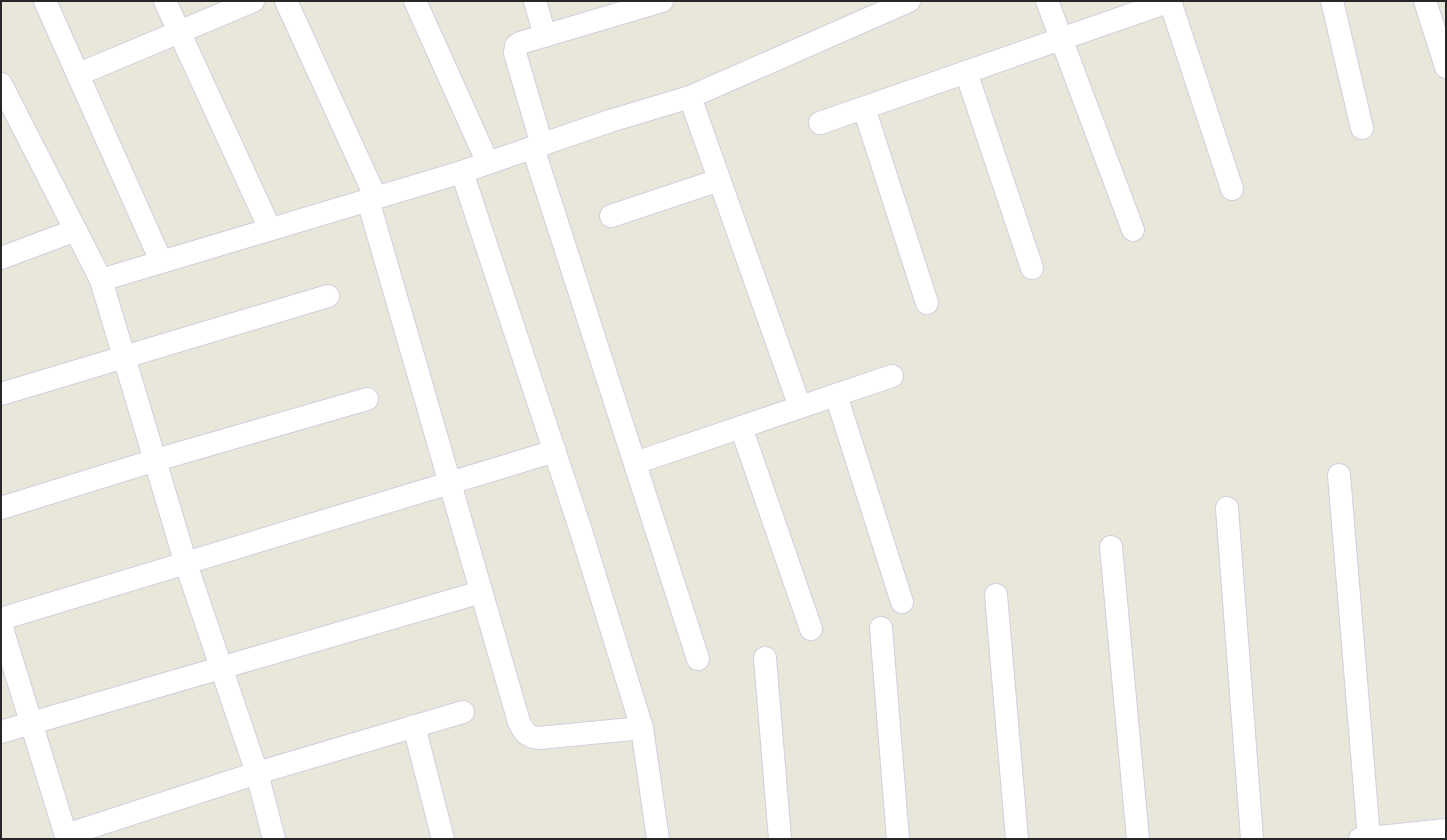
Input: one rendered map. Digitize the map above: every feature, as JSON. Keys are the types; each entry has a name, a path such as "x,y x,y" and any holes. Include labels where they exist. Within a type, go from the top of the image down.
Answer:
{"street":[{"path":"46,1 162,261"},
{"path":"165,1 270,229"},
{"path":"79,74 253,1"},
{"path":"286,1 372,199 450,482 519,722 524,732 531,737 539,738 642,728"},
{"path":"415,1 488,163"},
{"path":"535,1 546,36"},
{"path":"662,1 639,4 546,36 520,43 516,46 515,53 537,146 635,463 698,659"},
{"path":"101,280 462,172 537,146 690,97 909,1"},
{"path":"1047,1 1133,230"},
{"path":"1332,1 1362,128"},
{"path":"1425,1 1446,67"},
{"path":"820,123 1163,2 1232,189"},
{"path":"966,72 1032,268"},
{"path":"1,84 8,115 76,230 101,280 186,564 257,773 274,839"},
{"path":"690,97 800,407"},
{"path":"864,108 927,303"},
{"path":"462,172 554,451 642,728 658,839"},
{"path":"611,216 719,180"},
{"path":"1,258 76,230"},
{"path":"1,394 328,296"},
{"path":"635,463 892,376"},
{"path":"836,395 902,602"},
{"path":"1,508 156,460 367,399"},
{"path":"741,427 811,629"},
{"path":"1,619 554,451"},
{"path":"1339,475 1364,839 1446,830"},
{"path":"1228,508 1252,839"},
{"path":"1111,546 1138,839"},
{"path":"1,732 482,592"},
{"path":"996,595 1017,839"},
{"path":"1,625 67,837 257,773 463,712"},
{"path":"881,628 898,839"},
{"path":"765,658 780,839"},
{"path":"414,726 443,839"}]}
